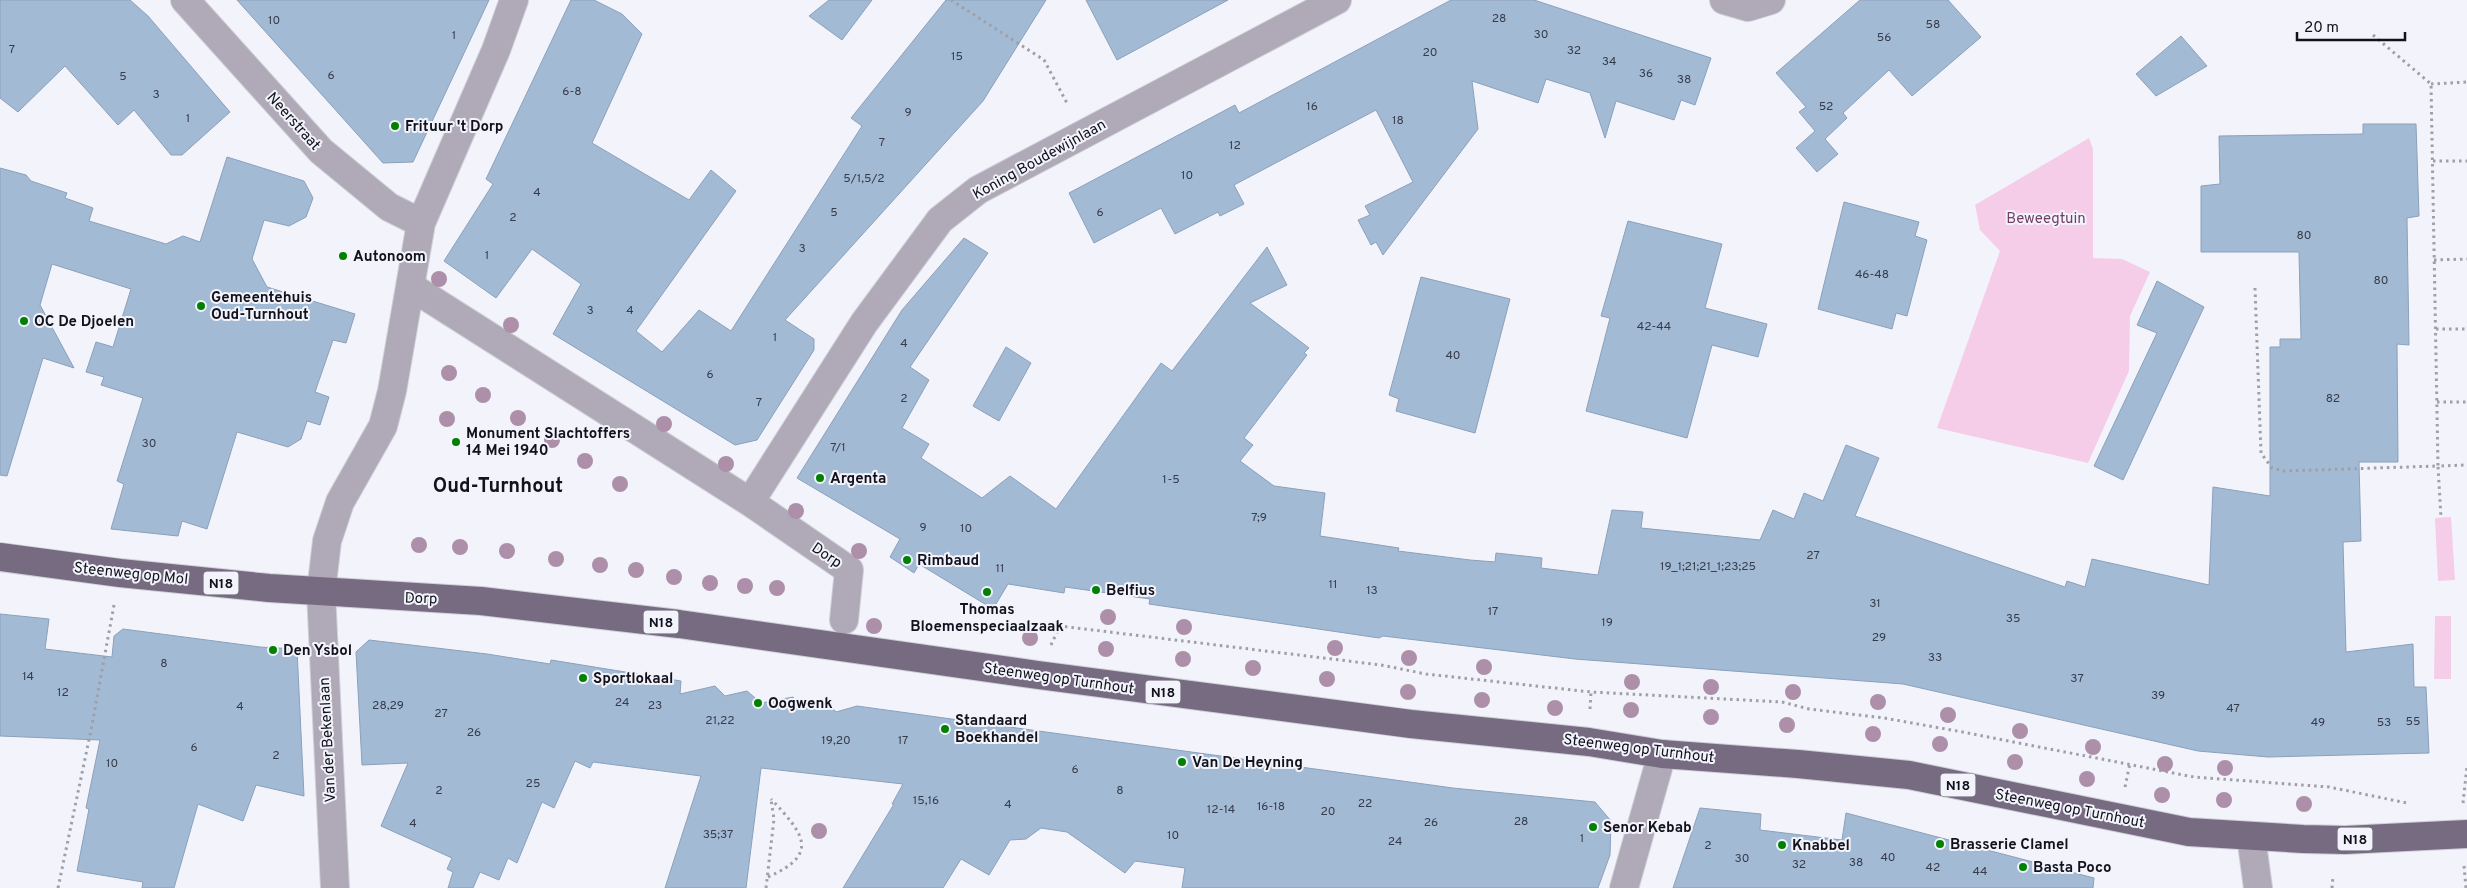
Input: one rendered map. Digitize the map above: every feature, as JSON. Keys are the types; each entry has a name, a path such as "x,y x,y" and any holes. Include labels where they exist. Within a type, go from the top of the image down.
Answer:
{"main road":[{"name":"Steenweg op Mol","path":"0,557 120,573 321,592"},
{"name":"Dorp","path":"321,592 481,601 842,633"},
{"name":"Steenweg op Turnhout","path":"842,633 1038,675 1401,723 1589,742 1662,754 1798,764 1909,775 2189,832 2345,840 2467,834"}],"street":[{"name":"Neerstraat","path":"184,0 321,151 390,207 421,223"},
{"path":"321,592 327,541 340,502 383,426 392,391 421,223 496,50 514,0"},
{"name":"Koning Boudewijnlaan","path":"750,502 864,323 940,220 978,190 1337,0"},
{"path":"1724,0 1748,7 1771,0"},
{"name":"Dorp","path":"410,286 750,502 849,570 842,633"},
{"name":"Van der Bekenlaan","path":"321,592 335,888"},
{"path":"1624,888 1662,754"},
{"path":"2251,836 2258,888"}],"path":[{"path":"951,0 1044,60 1084,134"},
{"path":"2373,35 2431,84 2467,82"},
{"path":"2431,84 2438,466 2441,518"},
{"path":"2433,160 2467,161"},
{"path":"2434,260 2467,260"},
{"path":"2255,288 2261,453 2272,468 2284,471 2467,465"},
{"path":"2436,329 2467,329"},
{"path":"2437,402 2467,402"},
{"path":"58,888 92,730 120,573"},
{"path":"1060,626 1381,666 1426,674 1591,692 1782,702 1809,709 1884,718 1947,729 2194,777 2329,787 2414,804"},
{"path":"766,888 774,819 771,799 786,815 802,841 802,852 793,864 768,877"},
{"path":"2332,888 2334,876"}],"green space":[{"name":"Beweegtuin","path":"2089,138 2093,149 2093,258 2122,259 2150,272 2130,316 2129,371 2088,463 1937,428 2000,251 1980,230 1975,205"},
{"path":"2451,517 2455,580 2438,581 2435,518"},
{"path":"2435,616 2451,616 2451,679 2434,679"}],"building":[{"path":"0,0 130,0 148,16 230,112 182,155 171,155 134,110 118,125 65,66 18,112 0,98"},
{"path":"237,0 489,0 413,162 383,163"},
{"path":"571,0 594,0 622,14 642,34 592,143 689,200 711,170 736,191 636,331 662,352 699,310 731,331 862,126 851,118 946,0 1046,0 983,101 785,320 814,339 814,350 757,440 735,445 553,334 581,284 532,249 496,298 444,261 493,184 486,179"},
{"path":"829,0 872,0 842,40 809,16"},
{"path":"1086,0 1228,0 1117,60"},
{"path":"1451,0 1534,0 1711,58 1695,105 1681,100 1674,120 1616,101 1605,138 1590,93 1546,79 1538,103 1472,81 1478,129 1383,255 1376,242 1371,245 1358,220 1370,215 1365,206 1413,182 1376,110 1234,185 1244,204 1220,216 1218,212 1175,234 1161,208 1094,243 1069,193 1235,105 1239,113"},
{"path":"1860,0 1948,0 1981,37 1912,96 1889,70 1843,113 1847,118 1825,139 1838,154 1817,172 1796,148 1815,131 1799,112 1806,107 1776,73"},
{"path":"2181,36 2207,66 2156,96 2136,74"},
{"path":"2363,124 2416,124 2419,216 2407,218 2409,345 2397,344 2398,462 2359,462 2361,541 2343,542 2346,652 2413,644 2414,687 2426,687 2429,753 2268,757 2198,751 1903,684 1575,659 1383,636 1379,638 1149,604 1150,599 1065,587 1064,593 1008,584 993,609 919,564 914,573 890,557 900,539 797,478 902,310 964,238 988,253 910,367 929,380 902,428 929,444 921,458 982,498 1010,476 1056,509 1161,363 1172,371 1267,247 1287,285 1250,303 1309,348 1304,353 1307,355 1244,438 1253,445 1240,461 1274,486 1325,493 1320,536 1399,548 1398,551 1470,560 1495,562 1496,553 1542,558 1541,568 1598,575 1612,510 1643,512 1641,528 1760,540 1773,510 1794,519 1804,493 1823,501 1846,445 1879,458 1855,516 2065,587 2067,581 2085,587 2092,559 2209,585 2213,487 2270,496 2270,347 2280,347 2280,339 2301,339 2299,252 2201,252 2201,186 2220,184 2219,136 2363,134"},
{"path":"227,157 304,181 313,198 306,217 289,226 264,220 252,259 267,287 355,314 346,343 333,340 315,392 329,397 320,425 307,421 301,439 288,447 237,432 207,529 182,521 178,536 111,529 124,484 117,481 143,398 101,385 104,377 86,372 96,342 113,347 131,289 52,264 40,305 74,368 43,358 7,476 0,475 0,168 26,175 31,181 67,193 65,198 93,208 89,221 166,244 183,236 200,242"},
{"path":"1844,202 1919,222 1915,236 1927,240 1907,316 1896,313 1892,329 1818,309"},
{"path":"1628,221 1722,244 1705,308 1767,324 1758,357 1712,345 1687,438 1586,411 1610,318 1601,316"},
{"path":"1421,277 1510,299 1475,433 1396,411 1399,399 1389,395"},
{"path":"2157,281 2204,307 2123,480 2094,466 2157,333 2137,325"},
{"path":"1006,347 1031,363 999,421 973,406"},
{"path":"0,614 49,619 45,649 112,657 114,636 123,629 260,647 297,649 304,796 256,785 243,821 198,804 174,888 142,888 143,882 77,871 89,809 86,808 100,740 0,736"},
{"path":"369,640 487,654 550,664 551,660 681,681 680,694 715,686 725,696 747,691 761,703 793,697 803,707 827,702 836,712 857,706 1453,788 1595,802 1611,821 1610,855 1598,888 1182,888 1185,868 1135,861 1125,873 1067,832 1041,828 1026,839 1010,840 989,875 961,859 943,888 843,888 894,804 892,804 903,784 761,768 746,888 665,888 701,776 593,762 590,768 575,761 554,808 542,802 517,863 508,858 499,880 480,872 473,888 448,888 453,872 447,869 452,858 381,826 408,763 362,765 356,652"},
{"path":"1700,808 1761,814 1760,830 1842,840 1846,813 2094,878 2093,888 1673,888"}],"place":[{"name":"Frituur 't Dorp","path":"395,126"},
{"name":"Autonoom","path":"343,256"},
{"name":"Gemeentehuis Oud-Turnhout","path":"201,306"},
{"name":"OC De Djoelen","path":"24,321"},
{"name":"Monument Slachtoffers 14 Mei 1940","path":"456,442"},
{"name":"Argenta","path":"820,478"},
{"name":"Rimbaud","path":"907,560"},
{"name":"Belfius","path":"1096,590"},
{"name":"Thomas Bloemenspeciaalzaak","path":"987,592"},
{"name":"Den Ysbol","path":"273,650"},
{"name":"Sportlokaal","path":"583,678"},
{"name":"Oogwenk","path":"758,703"},
{"name":"Standaard Boekhandel","path":"945,729"},
{"name":"Van De Heyning","path":"1182,762"},
{"name":"Senor Kebab","path":"1593,827"},
{"name":"Brasserie Clamel","path":"1940,844"},
{"name":"Knabbel","path":"1782,845"},
{"name":"Basta Poco","path":"2023,867"}],"district":[{"name":"Oud-Turnhout","path":"498,485"}]}
